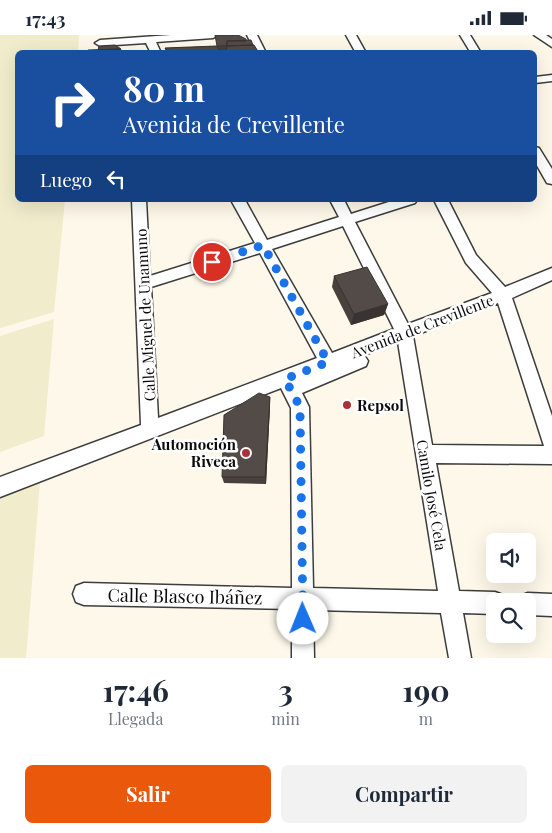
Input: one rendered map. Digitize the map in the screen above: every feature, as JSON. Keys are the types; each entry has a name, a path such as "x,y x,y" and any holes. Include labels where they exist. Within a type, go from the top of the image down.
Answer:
{"street":[{"path":"100,43 213,35"},
{"path":"252,35 260,50"},
{"path":"351,35 358,50"},
{"path":"466,35 474,50"},
{"path":"539,35 552,44"},
{"path":"149,39 154,50"},
{"path":"130,41 131,50"},
{"path":"537,80 552,78"},
{"path":"541,157 552,180"},
{"name":"Calle Miguel de Unamuno","path":"139,202 150,431"},
{"path":"239,202 328,362"},
{"name":"Camilo José Cela","path":"338,202 405,337 460,658"},
{"path":"143,283 403,202"},
{"path":"442,202 471,259 503,295 552,443"},
{"name":"Avenida de Crevillente","path":"0,487 150,431 288,384 328,362 405,337 552,274"},
{"path":"303,658 300,407 288,384 405,337"},
{"path":"425,454 552,455"},
{"name":"Calle Blasco Ibáñez","path":"84,594 486,603"},
{"path":"536,604 552,605"}],"shaded area":[{"path":"0,35 79,35 78,50 15,50 15,202 65,202 54,312 0,328"},
{"path":"54,319 44,436 0,452 0,336"},
{"path":"40,481 26,658 0,658 0,497"}],"building":[{"path":"215,35 238,35 246,39 246,41 227,41 227,46 217,46"},
{"path":"251,40 253,45 227,46 227,41"},
{"path":"115,45 121,49 98,50 99,46"},
{"path":"254,45 257,50 226,50 227,46"},
{"path":"217,46 219,50 166,50 165,48"},
{"path":"120,49 120,50 88,50"},
{"path":"367,267 388,304 354,314 334,276"},
{"name":"Automoción Riveca","path":"259,393 270,397 265,477 222,477 224,415"}],"place":[{"name":"Repsol","path":"347,405"},
{"name":"Automoción Riveca","path":"246,453"}],"route":[{"path":"212,262 263,245 328,362 285,379 300,407 303,619"}]}
